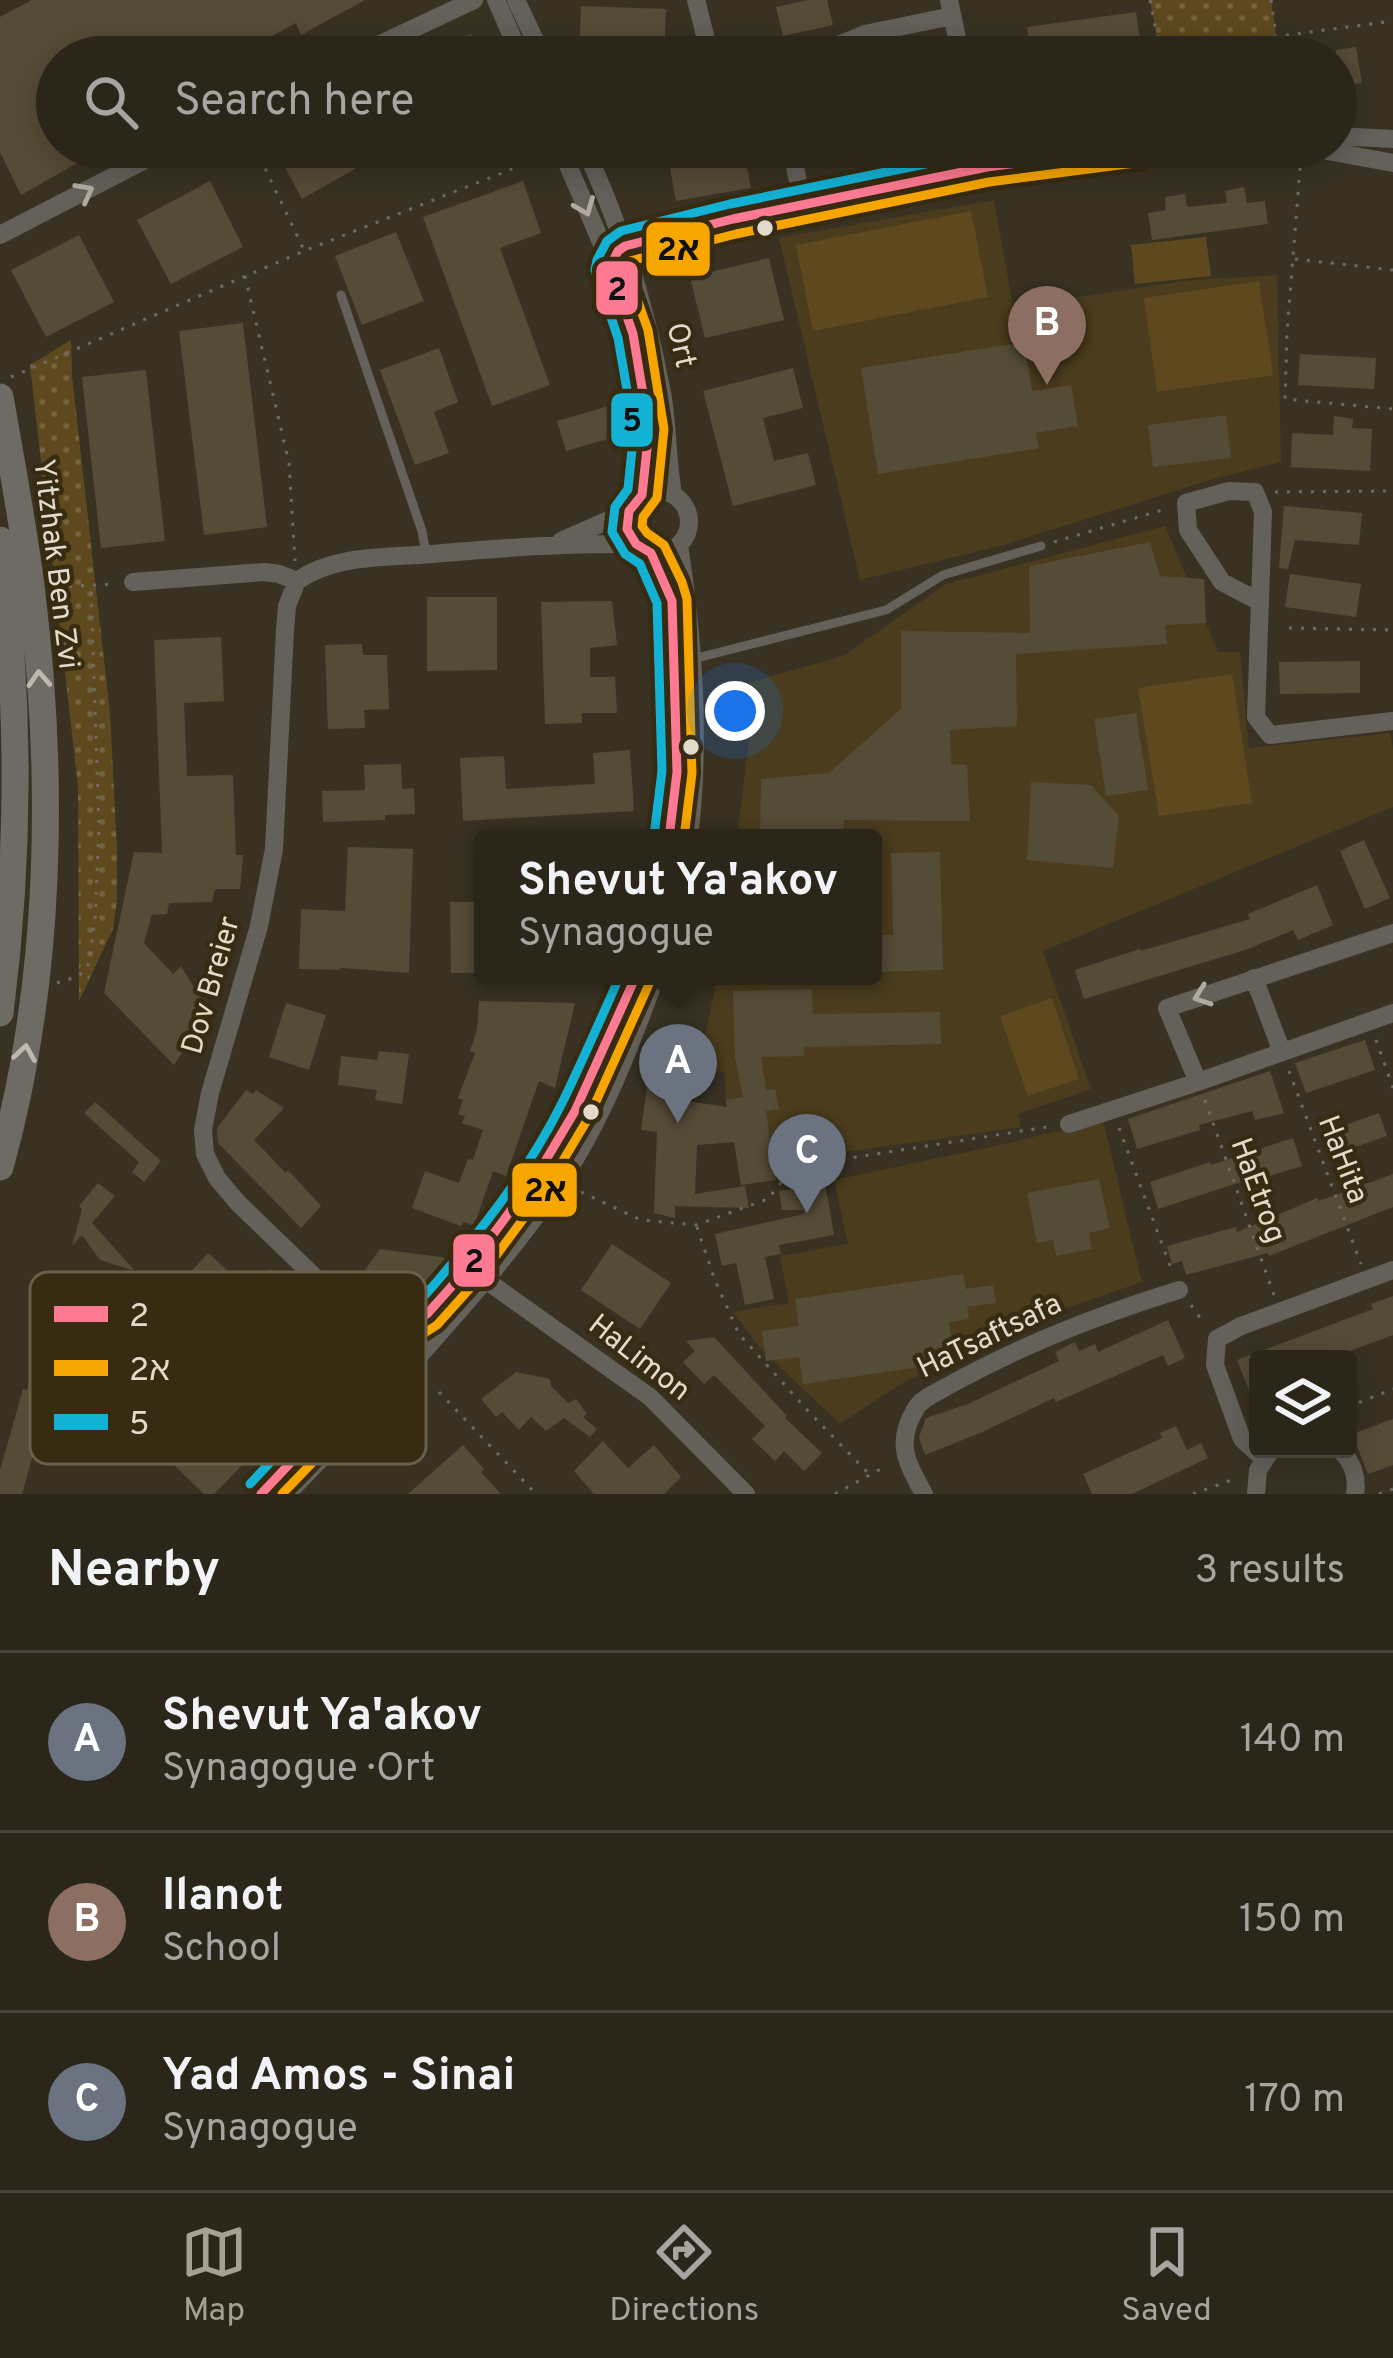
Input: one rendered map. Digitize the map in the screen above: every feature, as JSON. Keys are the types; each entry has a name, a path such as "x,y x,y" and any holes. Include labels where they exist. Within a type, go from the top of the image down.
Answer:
{"street":[{"path":"397,36 474,0"},
{"path":"496,0 511,36"},
{"path":"516,0 533,36"},
{"path":"696,0 705,36"},
{"path":"860,36 950,8"},
{"path":"1357,135 1392,133 1393,162 1357,158"},
{"path":"0,235 129,168"},
{"name":"Ort","path":"569,168 633,334 649,430 642,495"},
{"name":"Ort","path":"594,168 625,246 647,325 662,393 673,494"},
{"path":"794,168 802,206"},
{"path":"610,267 625,246 982,168"},
{"name":"Yitzhak Ben Zvi","path":"0,1168 22,1073 44,865 42,731 32,589 4,388"},
{"path":"1260,602 1222,582 1188,530 1186,503 1229,490 1255,492 1263,512 1260,602 1256,717 1270,735 1393,722"},
{"path":"133,582 264,572 297,581 332,564 556,543 667,552 686,537 687,508 673,494 652,491 628,511 556,543"},
{"path":"628,511 627,529 644,548 672,601 677,772 670,829"},
{"name":"Yitzhak Ben Zvi","path":"0,540 13,720 7,795 13,885 0,1013"},
{"path":"680,545 696,728 690,829"},
{"name":"Dov Breier","path":"297,581 287,606 274,849 260,926 203,1130 206,1154 217,1178 310,1272"},
{"path":"0,750 13,720"},
{"path":"7,795 44,796"},
{"path":"0,846 13,885"},
{"path":"1198,1082 1167,1007 1393,933"},
{"path":"1254,978 1282,1052"},
{"path":"426,1315 469,1267 537,1175 575,1111 632,985"},
{"path":"426,1348 487,1281 560,1183 594,1124 653,985"},
{"path":"1070,1124 1393,1013"},
{"path":"1256,1494 1264,1459 1242,1439 1215,1365 1217,1339 1240,1326 1393,1270"},
{"name":"HaLimon","path":"487,1281 650,1397 746,1494"},
{"name":"HaTsaftsafa","path":"904,1456 904,1437 918,1403 981,1367 1086,1321 1179,1290"},
{"path":"904,1456 923,1494"},
{"path":"1348,1458 1355,1494"},
{"path":"261,1494 289,1464"},
{"path":"287,1494 317,1464"}],"lane":[{"path":"340,295 426,554"},
{"path":"692,659 886,610 943,575 1041,546"}],"path":[{"path":"1150,0 1157,36"},
{"path":"1271,0 1276,35"},
{"path":"1269,36 1393,21"},
{"path":"265,168 304,251"},
{"path":"4,388 245,276 516,168"},
{"path":"1302,168 1285,399 1393,409"},
{"path":"1293,259 1393,270"},
{"path":"245,276 290,463 297,581"},
{"path":"1255,492 1393,491"},
{"path":"1041,546 1186,503"},
{"path":"43,588 133,582"},
{"path":"44,986 79,976 89,963 95,920 99,828 91,585"},
{"path":"1289,628 1393,630"},
{"path":"1369,1022 1393,1088"},
{"name":"HaHita","path":"1282,1052 1367,1280"},
{"name":"HaEtrog","path":"1198,1082 1280,1312"},
{"path":"1112,1110 1179,1290 1217,1339"},
{"path":"581,1192 641,1220 696,1225 768,1199 793,1167 1070,1124"},
{"path":"696,1225 739,1334 870,1474"},
{"path":"1357,1403 1393,1389"},
{"path":"439,1392 536,1494"},
{"path":"835,1494 904,1456"},
{"path":"1193,1494 1264,1459"},
{"path":"1378,1494 1393,1489"}],"shaded area":[{"path":"1150,0 1271,0 1276,35 1157,36"},
{"path":"994,200 1013,307 1191,280 1277,275 1281,462 1000,546 860,580 779,238"},
{"path":"971,211 988,297 813,331 796,245"},
{"path":"1206,237 1211,276 1135,284 1131,245"},
{"path":"1259,281 1273,375 1157,392 1144,298"},
{"path":"71,340 110,713 117,849 113,929 79,1001 78,786 30,365"},
{"path":"1165,526 1218,652 1240,652 1249,748 1390,733 1393,807 1043,951 1091,1089 1018,1114 1021,1127 775,1162 769,1128 727,1135 725,1072 699,1070 715,985 882,985 882,829 738,829 750,730 747,683 843,656 946,584"},
{"path":"1232,674 1252,803 1159,816 1138,688"},
{"path":"1052,998 1079,1079 1028,1096 1000,1016"},
{"path":"1102,1117 1142,1282 1011,1327 899,1385 840,1424 761,1349 733,1312 789,1303 780,1256 848,1244 834,1180 995,1146"}],"building":[{"path":"32,0 365,0 301,35 296,23 272,36 36,36 36,168 68,168 21,195 0,152 0,17"},
{"path":"827,0 833,25 783,36 776,7"},
{"path":"581,6 666,9 665,36 580,36"},
{"path":"1136,12 1140,36 1028,36 1027,27"},
{"path":"285,168 356,168 302,199"},
{"path":"670,168 747,168 751,188 676,201"},
{"path":"210,181 243,247 171,284 137,220"},
{"path":"523,181 541,233 500,248 550,385 492,406 423,217"},
{"path":"1244,187 1247,203 1265,201 1268,224 1152,240 1148,213 1166,210 1165,197 1185,194 1187,207 1227,203 1225,191"},
{"path":"396,232 424,301 362,325 335,256"},
{"path":"79,235 114,302 46,337 11,270"},
{"path":"769,258 784,320 705,338 690,277"},
{"path":"243,323 267,527 204,535 179,331"},
{"path":"1024,342 1032,391 1071,385 1078,426 1036,433 1039,448 878,474 861,368"},
{"path":"439,348 458,402 434,412 449,453 415,465 380,370"},
{"path":"1300,354 1376,358 1374,389 1298,385"},
{"path":"793,368 803,408 763,418 774,461 808,453 816,485 733,506 703,391"},
{"path":"146,370 165,541 101,548 82,377"},
{"path":"609,406 618,436 566,451 557,421"},
{"path":"1226,415 1231,458 1153,467 1148,425"},
{"path":"1334,416 1353,419 1352,428 1372,429 1370,471 1291,467 1292,433 1333,435"},
{"path":"1284,506 1362,513 1359,545 1295,540 1288,569 1279,568"},
{"path":"1150,542 1160,576 1204,579 1206,623 1165,625 1167,644 1016,654 1017,726 950,730 951,764 967,765 970,821 844,820 844,829 760,829 761,779 829,773 901,709 901,631 1030,633 1029,566"},
{"path":"1290,574 1361,584 1356,617 1285,607"},
{"path":"427,597 497,597 497,670 427,671"},
{"path":"612,601 617,645 590,648 590,677 615,677 617,713 582,713 582,723 545,724 541,602"},
{"path":"221,637 224,701 184,703 187,776 233,775 236,855 243,855 240,889 215,889 212,902 169,903 167,914 152,915 144,943 173,974 181,966 209,1013 174,1065 104,993 134,852 162,853 154,640"},
{"path":"362,644 363,655 387,655 389,709 364,710 365,728 328,729 325,645"},
{"path":"1360,661 1360,693 1280,694 1279,662"},
{"path":"1136,713 1148,790 1106,796 1094,719"},
{"path":"630,750 634,811 463,821 460,758 504,756 506,789 595,784 593,753"},
{"path":"401,764 402,789 414,788 415,814 323,822 322,791 365,790 364,765"},
{"path":"1031,782 1091,785 1119,816 1113,868 1027,860"},
{"path":"1364,840 1390,898 1365,909 1340,851"},
{"path":"348,847 413,849 409,973 299,969 301,909 345,911"},
{"path":"940,852 943,970 882,972 882,935 893,935 891,853"},
{"path":"1317,885 1333,925 1298,940 1293,930 1248,949 1084,999 1075,970 1250,919 1248,914"},
{"path":"450,902 474,902 474,973 451,973"},
{"path":"812,989 813,1014 940,1012 941,1044 804,1047 804,1056 761,1057 766,1090 775,1089 779,1109 766,1111 776,1180 741,1185 734,1142 697,1145 695,1194 745,1186 749,1208 675,1206 675,1218 654,1213 657,1132 641,1130 654,1036 669,1038 667,1053 686,1056 680,1100 727,1107 726,1100 743,1097 735,1057 733,991"},
{"path":"479,1001 575,1003 555,1088 539,1081 506,1176 493,1171 474,1226 463,1222 461,1226 412,1208 425,1171 459,1183 483,1130 462,1123 465,1116 458,1114 463,1100 458,1098 475,1053 470,1051"},
{"path":"286,1003 326,1015 309,1070 269,1057"},
{"path":"1365,1040 1375,1070 1306,1093 1295,1063"},
{"path":"379,1051 409,1054 402,1104 375,1100 377,1090 338,1085 341,1056 377,1060"},
{"path":"1270,1071 1284,1113 1255,1120 1252,1111 1137,1149 1128,1119"},
{"path":"246,1090 253,1094 256,1090 284,1108 254,1140 321,1206 301,1228 218,1143 217,1128"},
{"path":"95,1102 161,1161 144,1182 132,1172 139,1162 84,1113"},
{"path":"1379,1113 1387,1136 1329,1156 1321,1134"},
{"path":"1293,1138 1302,1166 1270,1176 1274,1187 1249,1196 1244,1181 1158,1209 1150,1182"},
{"path":"1393,1174 1393,1207 1269,1256 1186,1275 1182,1261 1172,1264 1167,1246 1236,1227 1237,1232 1317,1198"},
{"path":"1099,1179 1110,1228 1089,1233 1092,1249 1056,1256 1053,1240 1037,1243 1027,1193"},
{"path":"98,1183 115,1196 92,1223 135,1271 100,1260 82,1235 72,1246 79,1206"},
{"path":"825,1183 834,1235 779,1245 781,1254 765,1257 774,1299 745,1305 736,1263 722,1266 715,1234 804,1214 804,1210 782,1210 779,1191"},
{"path":"612,1244 671,1283 640,1329 581,1290"},
{"path":"380,1249 448,1258 426,1290 426,1272 363,1272"},
{"path":"208,1253 229,1272 191,1272"},
{"path":"963,1274 966,1289 993,1285 996,1303 967,1307 969,1319 949,1322 953,1346 924,1351 927,1366 803,1384 799,1357 766,1361 762,1331 799,1326 795,1299"},
{"path":"1393,1296 1393,1335 1352,1350 1264,1350 1373,1309 1371,1304"},
{"path":"1168,1320 1185,1358 1168,1366 1163,1355 925,1455 919,1437 926,1418 968,1404 1059,1361 1055,1352 1075,1342 1079,1351 1095,1344 1098,1352"},
{"path":"714,1337 822,1453 804,1471 784,1451 775,1461 752,1439 765,1426 714,1375 704,1384 683,1362 695,1351 686,1341"},
{"path":"1249,1356 1249,1391 1237,1360"},
{"path":"516,1372 550,1379 568,1403 576,1399 587,1414 583,1417 597,1429 590,1437 564,1418 546,1431 531,1417 519,1430 502,1412 496,1417 481,1399"},
{"path":"30,1379 30,1464 22,1494 0,1494 0,1470 23,1389 27,1390"},
{"path":"1393,1419 1393,1465 1368,1474 1357,1446 1357,1432"},
{"path":"1176,1426 1187,1450 1201,1443 1208,1458 1132,1494 1092,1494 1083,1474 1162,1438 1160,1433"},
{"path":"603,1441 628,1468 654,1445 681,1477 664,1494 594,1494 574,1471"},
{"path":"463,1445 501,1494 408,1494"},
{"path":"173,1464 243,1464 214,1494 204,1494"}],"transit line":[{"name":"5","path":"655,829 662,771 657,603 640,564 625,554 612,532 615,507 628,489 634,430 618,338 595,270 597,260 607,241 621,231 906,168"},
{"name":"2","path":"670,829 677,772 672,601 651,553 636,544 627,529 629,511 642,495 649,430 633,334 610,267 625,246 982,168"},
{"name":"2א","path":"685,829 692,773 687,599 664,545 642,526 657,498 664,429 648,330 626,268 630,261 989,182 1097,168"},
{"name":"5","path":"426,1293 527,1164 578,1070 616,985"},
{"name":"2","path":"426,1315 469,1267 537,1175 575,1111 632,985"},
{"name":"2א","path":"426,1332 481,1276 549,1184 589,1117 649,985"},
{"name":"5","path":"250,1484 269,1464"},
{"name":"2","path":"261,1494 289,1464"},
{"name":"2א","path":"282,1494 311,1464"}],"place":[{"name":"Ilanot","path":"1047,385"},
{"name":"Shevut Ya'akov","path":"678,1123"},
{"name":"Yad Amos - Sinai","path":"807,1213"}]}
